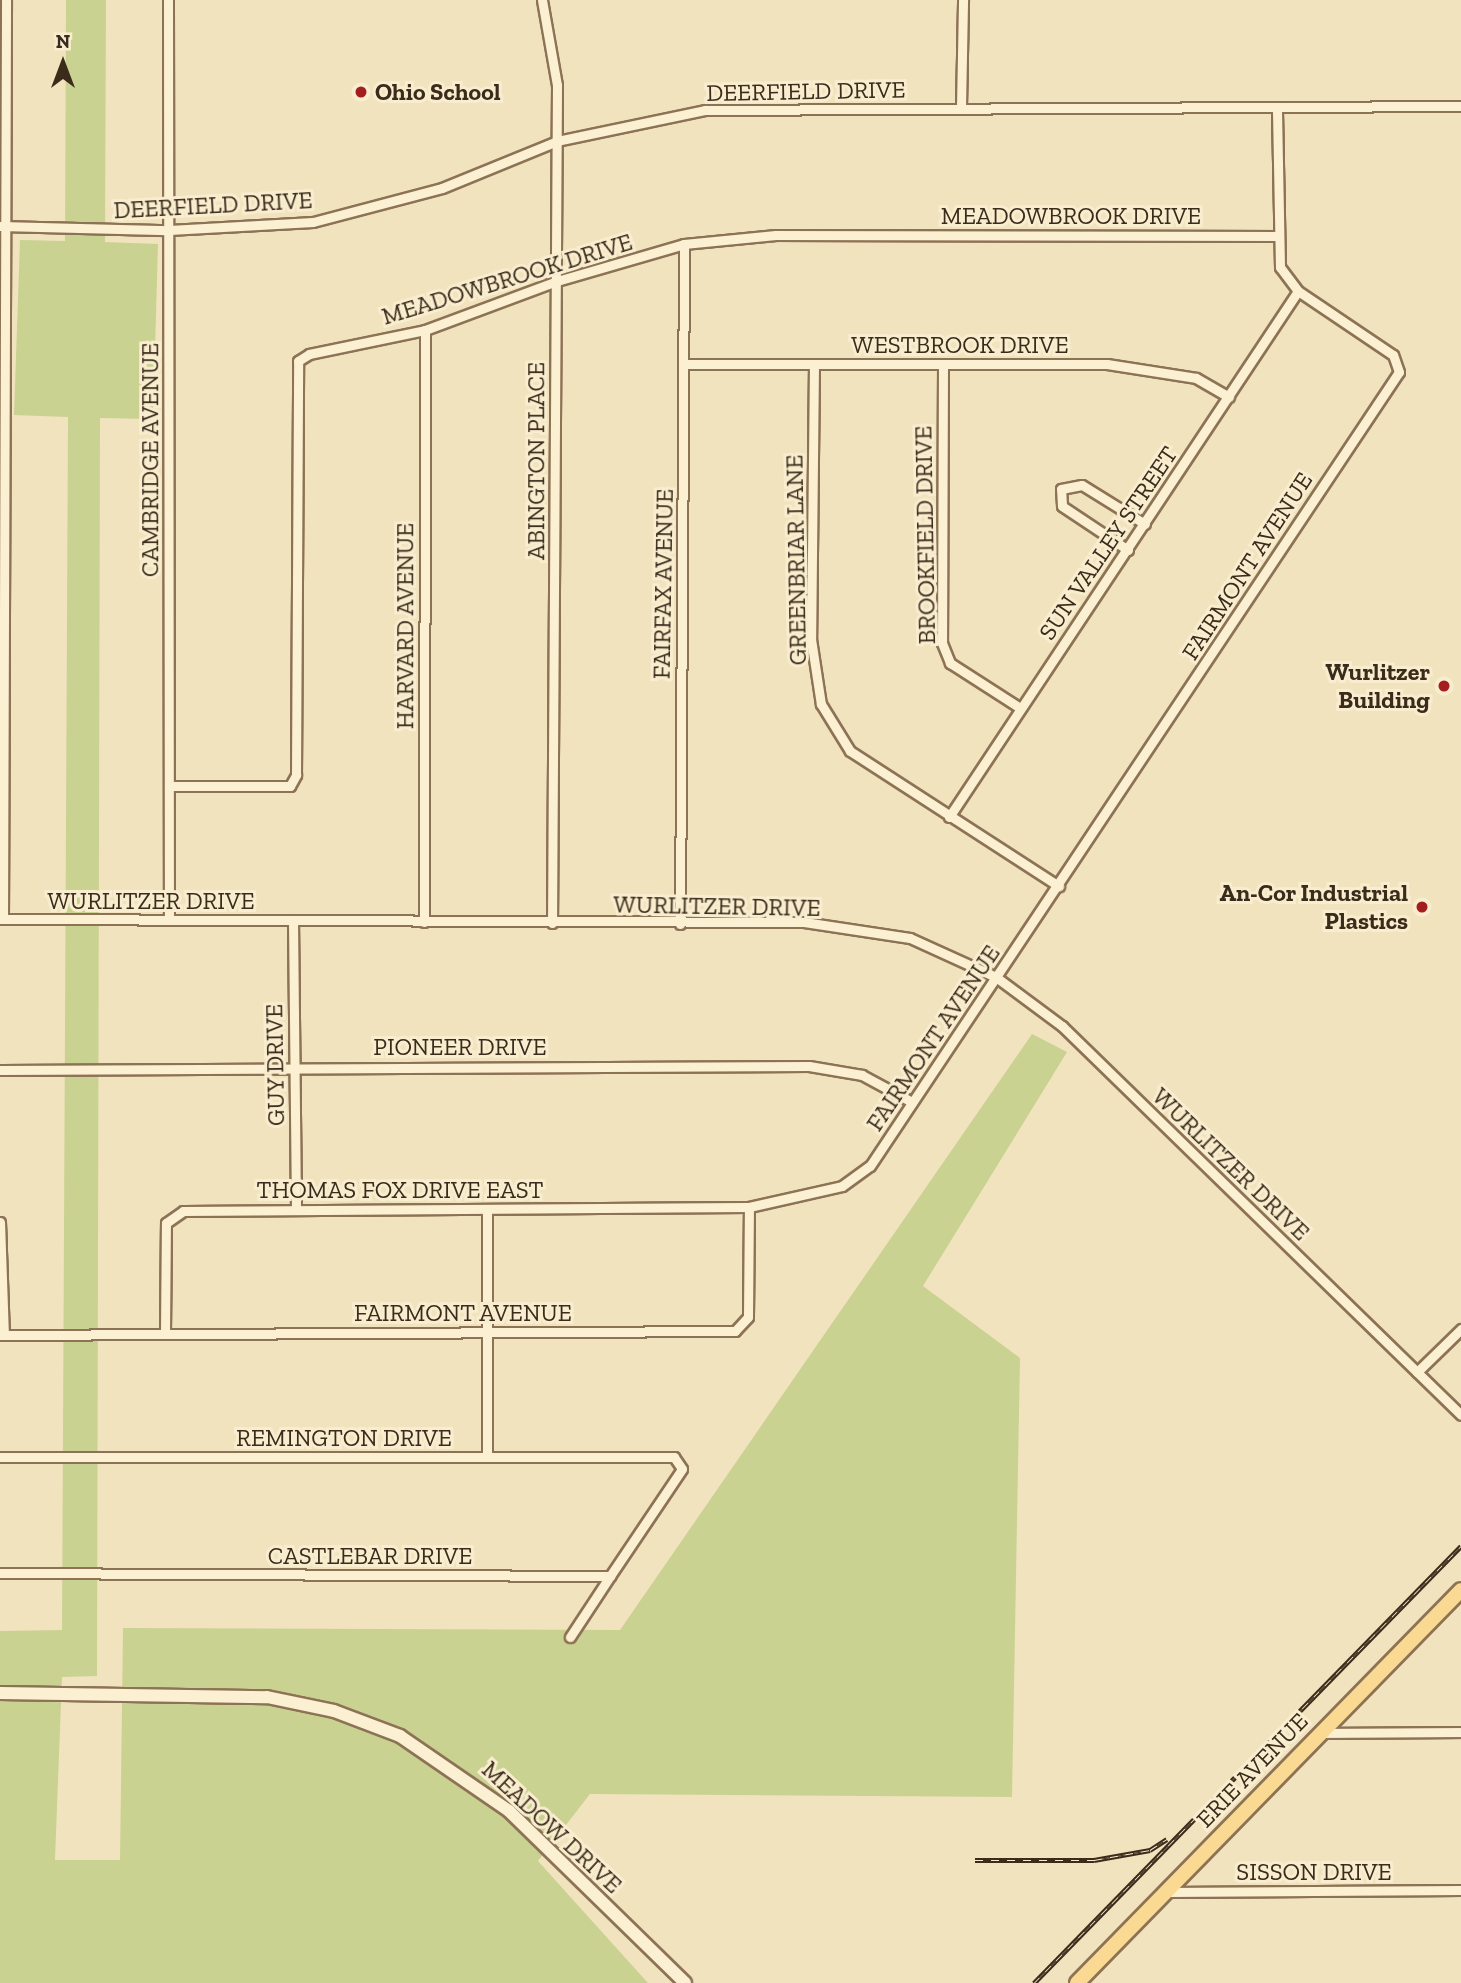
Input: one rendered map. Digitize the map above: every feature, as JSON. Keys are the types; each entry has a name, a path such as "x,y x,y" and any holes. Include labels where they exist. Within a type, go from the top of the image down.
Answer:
{"main road":[{"name":"ERIE AVENUE","path":"1077,1983 1461,1590"}],"street":[{"path":"2,919 6,0"},
{"name":"CAMBRIDGE AVENUE","path":"168,0 169,920"},
{"name":"ABINGTON PLACE","path":"542,0 557,85 552,923"},
{"path":"961,107 963,0"},
{"name":"DEERFIELD DRIVE","path":"3,227 169,230 313,222 442,188 557,141 705,110 1461,106"},
{"name":"FAIRMONT AVENUE","path":"2,1335 735,1331 748,1317 749,1207 842,1186 870,1166 1399,372 1393,355 1298,291 1280,267 1276,236 1277,107"},
{"name":"MEADOWBROOK DRIVE","path":"169,786 290,786 296,775 298,361 425,330 556,281 684,244 776,235 1276,236"},
{"name":"FAIRFAX AVENUE","path":"680,924 684,244"},
{"name":"SUN VALLEY STREET","path":"949,817 1298,291"},
{"name":"HARVARD AVENUE","path":"424,922 425,330"},
{"name":"WESTBROOK DRIVE","path":"685,364 1151,367 1196,378 1229,397"},
{"name":"GREENBRIAR LANE","path":"814,364 811,639 821,704 850,751 1059,886"},
{"name":"BROOKFIELD DRIVE","path":"943,365 942,643 950,663 1020,708"},
{"path":"1128,550 1062,506 1061,489 1082,485 1145,524"},
{"name":"WURLITZER DRIVE","path":"2,919 680,924 804,922 910,939 996,977 1062,1026 1461,1415"},
{"name":"GUY DRIVE","path":"293,921 296,1210"},
{"name":"PIONEER DRIVE","path":"0,1070 809,1066 862,1075 912,1102"},
{"name":"THOMAS FOX DRIVE EAST","path":"166,1334 166,1223 183,1211 749,1207"},
{"path":"486,1210 486,1457"},
{"path":"0,1222 2,1335"},
{"path":"1417,1372 1461,1329"},
{"name":"REMINGTON DRIVE","path":"0,1457 674,1457 682,1469 610,1576"},
{"name":"CASTLEBAR DRIVE","path":"0,1573 610,1576"},
{"path":"570,1637 610,1576"},
{"name":"MEADOW DRIVE","path":"0,1693 267,1697 334,1711 400,1736 509,1811 685,1983"},
{"path":"1319,1733 1461,1732"},
{"name":"SISSON DRIVE","path":"1167,1892 1461,1891"}],"green space":[{"path":"66,0 106,0 105,242 158,244 153,419 100,418 97,1676 62,1677 55,1860 120,1860 123,1628 620,1630 1032,1034 1067,1052 923,1286 1020,1358 1012,1797 590,1794 538,1861 648,1983 0,1983 0,1631 62,1630 68,417 14,415 20,240 65,241"}],"railway":[{"path":"1034,1983 1461,1546"},
{"path":"975,1860 1094,1860 1150,1850 1167,1839"}],"place":[{"name":"Ohio School","path":"361,92"},
{"name":"Wurlitzer Building","path":"1444,686"},
{"name":"An-Cor Industrial Plastics","path":"1422,907"}]}
